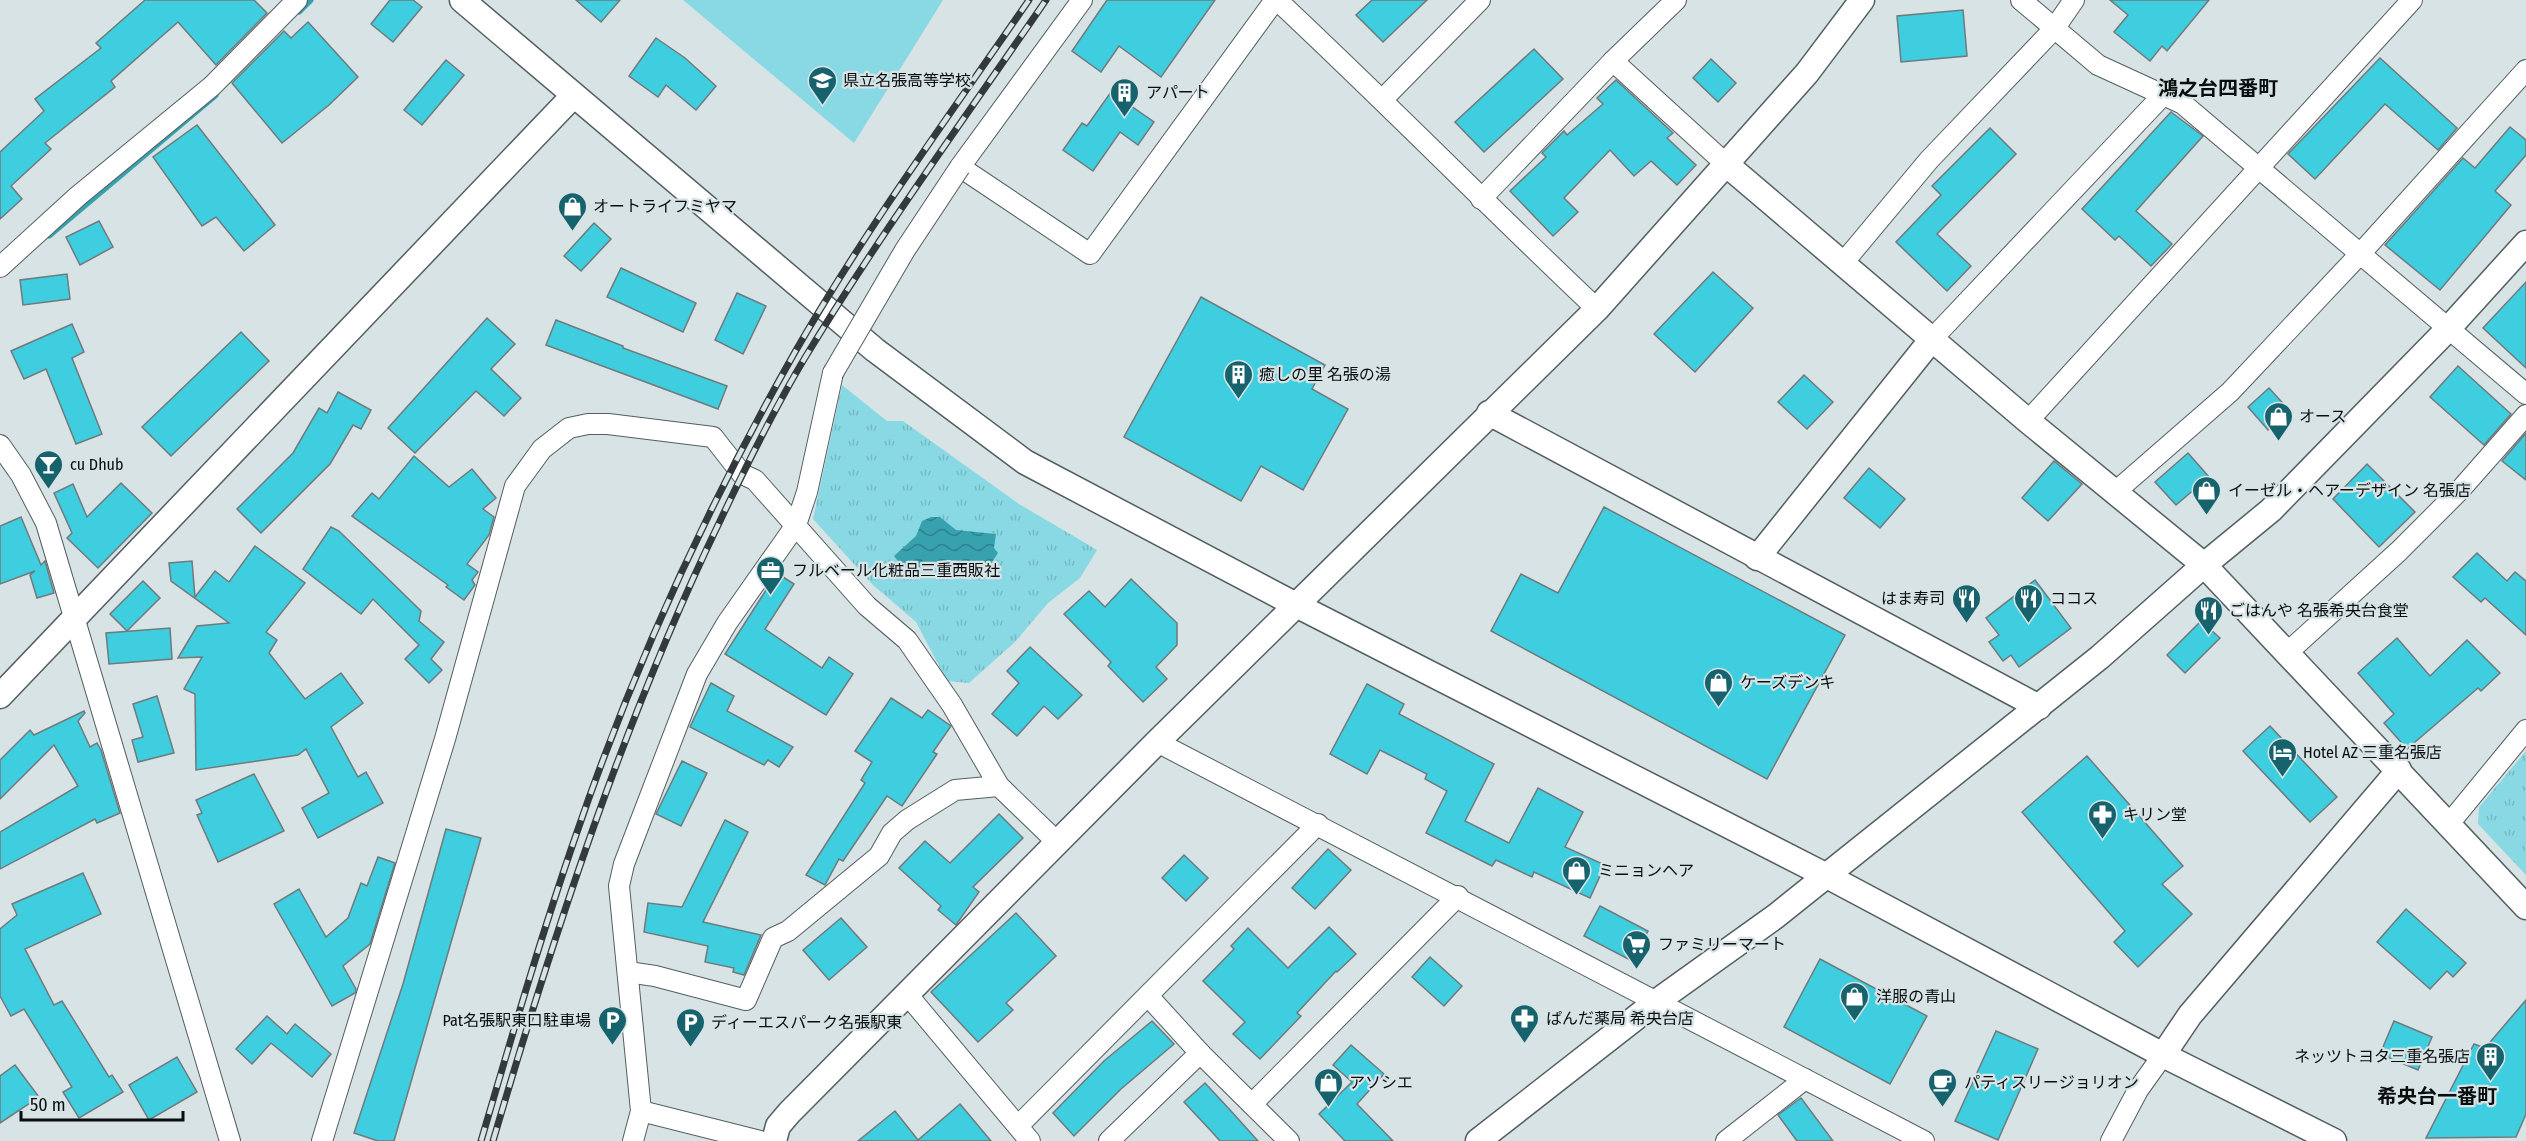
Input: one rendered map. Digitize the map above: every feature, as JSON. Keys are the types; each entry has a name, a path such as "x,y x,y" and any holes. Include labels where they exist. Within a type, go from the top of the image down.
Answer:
{"street":[{"path":"0,267 78,196 212,86 297,0"},
{"path":"462,0 874,350 1025,462 1298,606 1827,876 2163,1055 2334,1141"},
{"path":"633,1141 641,1111 619,886 624,864 697,674 727,623 796,525 807,492 833,373 905,250 960,167 1082,0"},
{"path":"960,167 1090,254 1276,0 1383,99 1481,199 1597,309"},
{"path":"1383,99 1480,0"},
{"path":"1481,199 1613,61 1676,0"},
{"path":"774,1141 778,1126 789,1113 906,993 1157,742 1298,606 1597,309 1808,73 1862,0"},
{"path":"2021,0 2098,65 2182,104 2526,394"},
{"path":"1843,263 1929,160 2054,28 2074,0"},
{"path":"2028,421 2412,0"},
{"path":"1613,61 1727,165 2028,421 2204,565 2526,907"},
{"path":"2114,493 2230,392 2360,254 2526,70"},
{"path":"1757,558 1932,339 2164,94"},
{"path":"0,696 573,96"},
{"path":"1478,1141 1656,1002 1776,916 2100,657 2204,565 2271,510 2448,329 2526,243"},
{"path":"1490,413 2039,707"},
{"path":"2288,652 2399,551 2460,489 2526,415"},
{"path":"322,1141 445,739 515,486 532,460 569,428 588,424 713,437 742,474 755,480 867,606 907,640 952,705 999,786 1058,843"},
{"path":"0,445 21,475 46,523 230,1141"},
{"path":"2448,825 2526,730"},
{"path":"1157,742 1458,896 1924,1141"},
{"path":"2111,1141 2138,1090 2190,1015 2399,770"},
{"path":"628,972 655,976 746,1000 773,938 788,931 879,856 892,833 906,820 955,790 999,786"},
{"path":"906,993 1024,1133 1149,997 1318,824"},
{"path":"1252,1104 1458,896"},
{"path":"1149,997 1200,1053 1289,1141"},
{"path":"1109,1141 1200,1053"},
{"path":"1726,1141 1805,1079"},
{"path":"641,1111 760,1141"}],"green space":[{"name":"県立名張高等学校","path":"683,0 943,0 854,143"},
{"path":"842,385 887,421 903,421 1019,504 1097,550 1080,578 1048,603 1015,642 969,683 947,681 916,622 873,585 813,519"},
{"path":"2526,751 2526,875 2478,824 2479,807"}],"water":[{"path":"931,517 940,517 956,530 996,534 994,548 998,553 988,568 947,560 907,572 894,556 916,536 922,521"}],"building":[{"path":"145,0 254,0 267,13 216,65 178,22 111,81 115,87 45,143 51,149 11,186 22,199 0,219 0,152 44,111 35,99 101,48 96,43"},
{"path":"390,0 413,0 422,7 393,42 371,24"},
{"path":"576,0 620,0 601,22"},
{"path":"1107,0 1215,0 1161,77 1119,46 1101,72 1072,51"},
{"path":"1372,0 1427,0 1383,42 1356,15"},
{"path":"2110,0 2209,0 2167,51 2162,46 2150,61 2114,32 2128,15"},
{"path":"1963,10 1967,56 1901,62 1897,16"},
{"path":"308,22 358,77 329,105 282,143 232,83 284,31 291,38"},
{"path":"656,38 685,58 716,86 696,110 666,85 658,97 629,76"},
{"path":"1534,49 1563,79 1484,152 1455,122"},
{"path":"2380,58 2457,128 2438,150 2385,104 2315,179 2288,154"},
{"path":"1711,59 1736,83 1718,102 1693,78"},
{"path":"446,60 464,75 422,125 404,110"},
{"path":"1616,80 1673,133 1667,138 1696,165 1677,185 1651,161 1634,176 1610,150 1564,198 1578,212 1553,236 1510,191 1546,157 1542,153 1564,131 1567,135 1603,104 1597,98"},
{"path":"1111,92 1154,122 1138,145 1120,132 1093,171 1063,150 1082,123 1087,126"},
{"path":"2171,112 2203,136 2136,211 2172,244 2151,266 2119,236 2115,240 2082,209"},
{"path":"197,125 275,225 244,251 216,217 202,226 153,157"},
{"path":"2510,127 2526,140 2526,155 2495,191 2511,205 2440,290 2385,245 2463,158 2475,168"},
{"path":"1990,128 2016,154 1937,234 1971,266 1947,291 1896,242 1941,195 1932,186"},
{"path":"99,221 113,247 80,265 66,237"},
{"path":"594,223 611,239 581,271 564,256"},
{"path":"621,268 696,303 683,332 607,297"},
{"path":"1713,272 1753,308 1695,372 1654,334"},
{"path":"67,274 70,299 23,305 20,280"},
{"path":"2526,282 2526,368 2483,328"},
{"path":"737,293 766,306 743,354 715,340"},
{"name":"癒しの里 名張の湯","path":"1201,297 1325,365 1312,389 1348,409 1303,490 1261,466 1241,501 1124,437"},
{"path":"487,318 515,344 491,369 521,398 504,416 476,391 415,453 388,428"},
{"path":"556,320 623,346 623,348 727,386 718,409 546,345"},
{"path":"72,324 84,352 72,358 102,434 76,444 46,369 24,379 11,351"},
{"path":"241,332 269,361 171,456 142,427"},
{"path":"2458,366 2511,414 2484,445 2430,397"},
{"path":"1804,375 1833,402 1807,429 1778,402"},
{"path":"2269,388 2290,411 2268,430 2248,407"},
{"path":"338,392 371,410 361,429 353,425 330,464 261,533 237,509 293,453 319,408 327,413"},
{"path":"2526,433 2526,480 2502,461"},
{"path":"2188,453 2209,477 2176,505 2155,482"},
{"path":"414,456 449,487 472,469 496,498 483,509 494,517 489,535 467,564 478,572 472,580 475,585 464,600 446,587 448,585 352,516 372,493 379,499"},
{"path":"2054,461 2082,484 2048,521 2022,498"},
{"path":"2367,464 2415,512 2379,547 2333,499"},
{"path":"1869,468 1905,499 1880,528 1844,498"},
{"path":"121,483 152,513 98,568 67,538 72,533 54,493 73,484 87,517"},
{"name":"ケーズデンキ","path":"1604,507 1845,635 1767,779 1491,631 1521,574 1558,593"},
{"path":"21,517 41,565 45,561 54,593 37,598 30,575 35,571 0,584 0,526"},
{"path":"331,527 339,531 421,611 419,621 444,642 431,659 442,670 429,683 405,659 419,645 373,599 361,614 303,569"},
{"path":"255,546 305,583 266,632 277,640 269,653 305,699 341,673 363,703 331,727 358,777 366,772 383,803 318,838 302,808 329,793 306,749 298,755 196,770 195,694 184,689 202,657 178,658 197,626 229,623 171,581 169,563 192,561 195,597 215,571 229,582"},
{"path":"2477,553 2507,581 2515,572 2526,581 2526,635 2485,598 2481,602 2453,577"},
{"path":"777,573 794,584 765,629 822,668 829,657 853,674 826,715 725,654"},
{"path":"1131,579 1177,623 1177,645 1156,667 1167,679 1143,702 1108,666 1111,662 1064,614 1089,591 1105,607"},
{"name":"ココス","path":"2035,580 2071,628 2019,667 2011,655 2003,661 1989,642 1999,635 1986,618"},
{"path":"143,581 160,598 127,631 110,614"},
{"path":"2201,621 2220,638 2185,673 2167,655"},
{"path":"170,628 172,659 109,664 106,633"},
{"path":"2397,638 2430,676 2467,640 2500,673 2481,691 2478,688 2407,749 2384,723 2394,714 2358,673"},
{"path":"1030,647 1082,695 1058,719 1044,706 1017,736 992,714 1019,683 1007,671"},
{"path":"711,683 734,696 727,711 793,747 779,767 768,760 764,765 690,727"},
{"path":"1367,684 1404,704 1399,714 1494,764 1465,821 1509,843 1538,788 1583,812 1565,847 1605,865 1590,898 1534,872 1532,877 1496,860 1492,866 1426,833 1447,791 1425,779 1427,774 1380,750 1367,774 1330,754"},
{"path":"157,696 174,753 138,762 132,740 143,737 133,704"},
{"path":"891,698 922,718 928,710 951,726 933,752 937,754 902,806 887,796 843,861 839,859 825,885 806,875 865,783 861,780 872,762 855,751"},
{"path":"84,711 85,713 78,721 90,747 97,743 101,750 120,813 97,823 95,819 0,869 0,832 78,786 54,745 0,799 0,760 30,730 34,735"},
{"path":"2270,726 2337,797 2310,822 2243,751"},
{"name":"キリン堂","path":"2087,756 2183,866 2162,884 2192,914 2138,967 2114,942 2125,931 2022,812"},
{"path":"682,761 707,773 681,826 656,814"},
{"path":"254,774 284,831 218,862 197,815 202,813 196,800"},
{"path":"999,814 1023,838 973,887 979,892 956,925 938,910 941,906 899,868 925,841 950,863"},
{"path":"725,820 748,832 703,922 761,935 744,975 733,972 734,968 705,962 708,946 644,932 648,903 682,907"},
{"path":"446,829 481,838 394,1141 378,1141 354,1133 403,984"},
{"path":"1328,849 1351,870 1315,909 1292,888"},
{"path":"1184,855 1208,878 1186,901 1162,878"},
{"path":"378,857 395,863 370,944 343,966 356,989 355,993 332,1006 274,904 299,889 326,937 348,918 361,883 367,886"},
{"path":"83,873 101,914 25,949 54,1005 62,1001 109,1077 112,1075 123,1092 79,1118 63,1092 72,1087 24,1009 11,1016 0,996 0,929 17,915 12,904"},
{"path":"1600,906 1648,931 1632,961 1584,936"},
{"path":"2406,909 2466,963 2453,977 2447,971 2430,989 2377,942"},
{"path":"1016,913 1056,956 1006,1003 1013,1010 978,1042 931,992"},
{"path":"841,918 867,947 829,980 803,950"},
{"path":"1329,927 1356,954 1336,971 1297,1013 1301,1016 1260,1059 1233,1034 1245,1022 1203,981 1234,949 1231,946 1248,928 1288,968"},
{"path":"1430,957 1462,986 1444,1006 1412,977"},
{"name":"洋服の青山","path":"1820,959 1927,1016 1890,1084 1784,1027"},
{"name":"ネッツトヨタ三重名張店","path":"2526,1000 2526,1114 2516,1137 2426,1138 2474,1044 2485,1048"},
{"path":"267,1016 287,1034 295,1024 331,1054 312,1077 271,1043 252,1064 236,1049"},
{"path":"1152,1021 1174,1044 1121,1089 1074,1136 1053,1113 1104,1061"},
{"path":"2394,1021 2432,1037 2418,1070 2380,1054"},
{"path":"1996,1031 2038,1049 1998,1140 1955,1121"},
{"path":"1351,1045 1384,1074 1357,1104 1393,1141 1345,1141 1319,1114 1352,1082 1333,1065"},
{"path":"177,1057 197,1092 149,1120 129,1085"},
{"path":"15,1065 39,1097 0,1123 0,1076"},
{"path":"1205,1083 1258,1141 1220,1141 1184,1102"},
{"path":"1801,1098 1833,1141 1797,1141 1778,1115"},
{"path":"960,1104 991,1141 858,1141 895,1111 918,1140"}],"waterway":[{"path":"299,11 310,0"},
{"path":"49,235 215,95"}],"railway":[{"path":"481,1141 576,835 622,711 674,588 763,410 822,307 908,174 1029,0"},
{"path":"493,1141 541,983 622,749 685,596 740,479 783,396 834,311 893,221 1046,0"}],"place":[{"name":"県立名張高等学校","path":"822,106"},
{"name":"アパート","path":"1125,118"},
{"name":"オートライフミヤマ","path":"572,232"},
{"name":"癒しの里 名張の湯","path":"1238,400"},
{"name":"オース","path":"2278,442"},
{"name":"cu Dhub","path":"49,490"},
{"name":"イーゼル・ヘアーデザイン 名張店","path":"2207,516"},
{"name":"フルベール化粧品三重西販社","path":"771,596"},
{"name":"はま寿司","path":"1966,624"},
{"name":"ココス","path":"2029,624"},
{"name":"ごはんや 名張希央台食堂","path":"2208,636"},
{"name":"ケーズデンキ","path":"1719,708"},
{"name":"Hotel AZ 三重名張店","path":"2282,778"},
{"name":"キリン堂","path":"2102,840"},
{"name":"ミニョンヘア","path":"1577,896"},
{"name":"ファミリーマート","path":"1637,970"},
{"name":"洋服の青山","path":"1855,1022"},
{"name":"ぱんだ薬局 希央台店","path":"1525,1044"},
{"name":"Pat名張駅東口駐車場","path":"612,1046"},
{"name":"ディーエスパーク名張駅東","path":"690,1048"},
{"name":"ネッツトヨタ三重名張店","path":"2491,1082"},
{"name":"アソシエ","path":"1328,1108"},
{"name":"パティスリージョリオン","path":"1943,1108"}],"district":[{"name":"鴻之台四番町","path":"2218,88"},
{"name":"希央台一番町","path":"2437,1096"}]}
